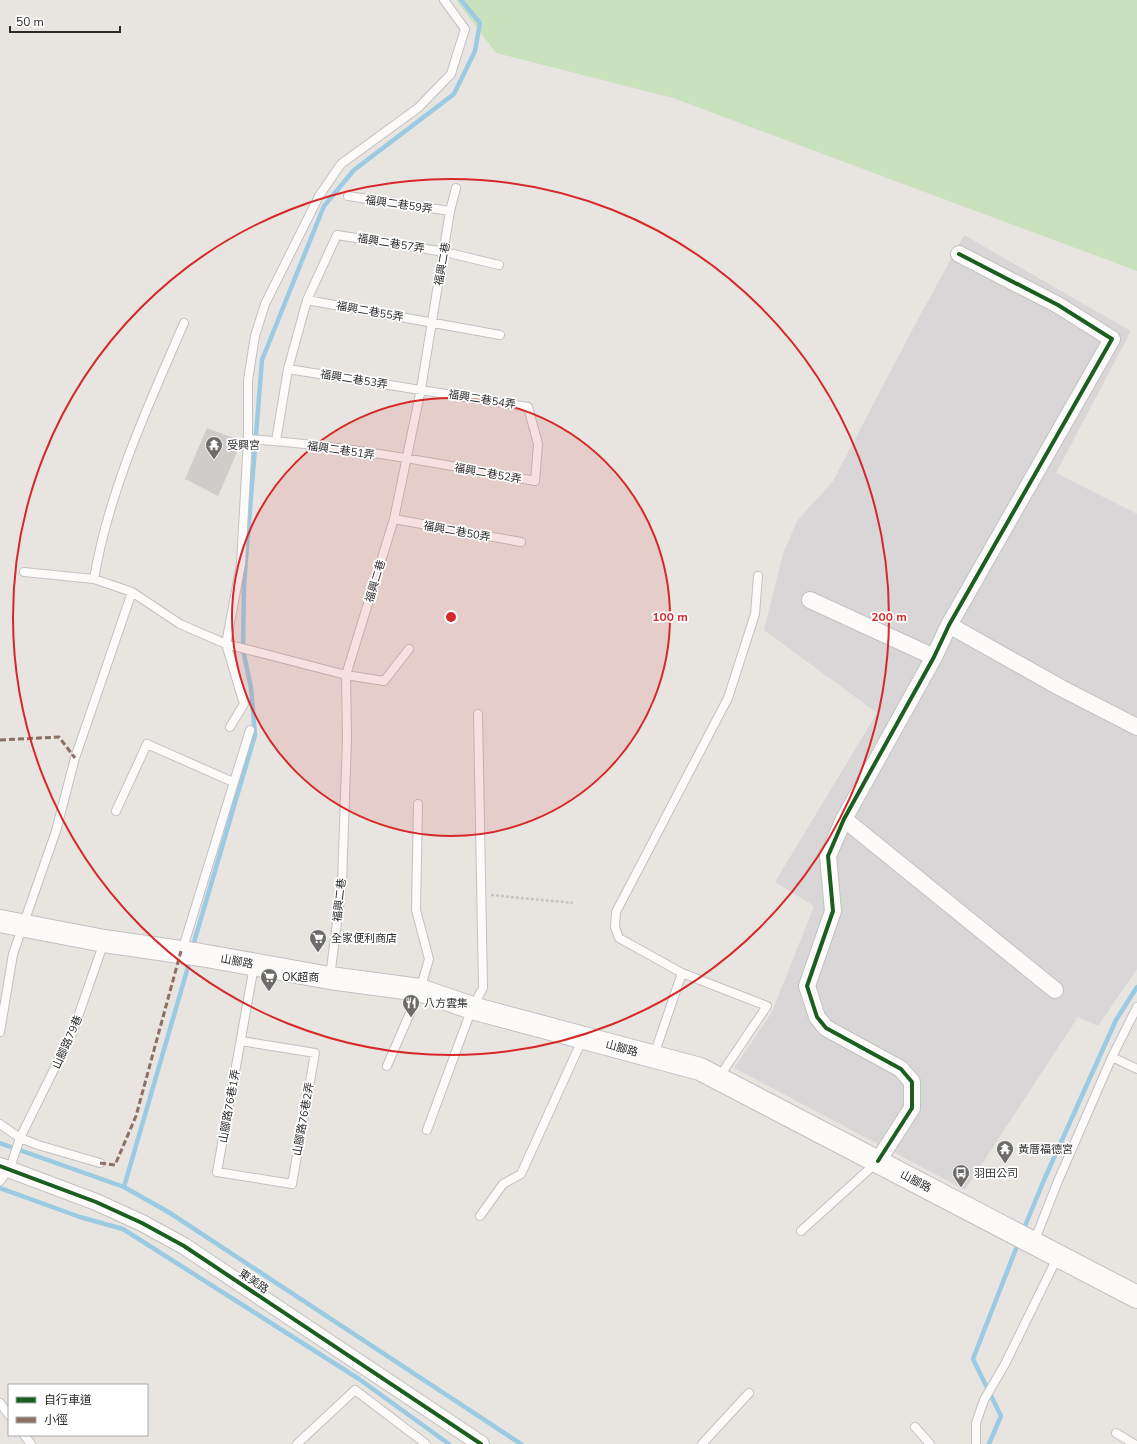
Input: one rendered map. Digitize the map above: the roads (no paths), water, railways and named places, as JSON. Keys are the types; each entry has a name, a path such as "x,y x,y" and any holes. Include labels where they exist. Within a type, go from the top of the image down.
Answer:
{"main road":[{"name":"山腳路","path":"0,921 104,941 191,953 330,978 420,990 472,1008 700,1069 1011,1232 1034,1242"},
{"path":"1034,1242 1137,1297"}],"street":[{"path":"878,1161 912,1108 912,1082 901,1069 826,1028 817,1017 808,986 833,911 828,856 844,819 934,657 949,625 1112,339 1058,305 959,254"},
{"path":"810,600 934,657"},
{"path":"949,625 1061,688 1137,727"},
{"path":"844,819 1055,990"},
{"name":"東美路","path":"5,1167 96,1202 142,1223 184,1246 481,1444"}],"lane":[{"path":"230,727 244,704 226,644 241,564 248,439 248,380 255,336 265,304 319,196 341,164 418,108 451,74 464,29 444,0"},
{"name":"福興二巷","path":"330,978 342,884 347,739 346,674 394,519 421,390 445,252 450,211 456,188"},
{"name":"福興二巷59弄","path":"348,196 450,211"},
{"name":"福興二巷57弄","path":"307,300 337,235 445,252 499,265"},
{"path":"276,441 288,369 307,300"},
{"name":"福興二巷55弄","path":"307,300 500,334"},
{"path":"94,579 99,550 112,504 137,431 184,323"},
{"name":"福興二巷53弄","path":"288,369 421,390"},
{"name":"福興二巷54弄","path":"421,390 528,407 538,444"},
{"name":"福興二巷51弄","path":"248,439 276,441 406,458"},
{"name":"福興二巷52弄","path":"406,458 535,481 538,444"},
{"name":"福興二巷50弄","path":"394,519 521,542"},
{"path":"24,572 94,579 132,592 180,624 226,644 346,674 384,680 409,649"},
{"path":"718,1078 767,1006 682,973 619,938 614,927 616,912 728,698 755,614 758,576"},
{"path":"0,1032 13,954 56,831 75,758 132,592"},
{"path":"427,1130 472,1008 483,988 478,714"},
{"path":"191,953 233,782 250,730"},
{"path":"116,811 147,744 233,782"},
{"path":"387,1066 420,990 429,959 416,910 418,804"},
{"name":"山腳路79巷","path":"5,1167 73,1031 104,941"},
{"name":"山腳路76巷1弄","path":"217,1172 254,964"},
{"path":"654,1056 682,973"},
{"path":"1034,1242 1058,1181 1112,1057 1137,1007"},
{"path":"480,1216 503,1184 521,1174 583,1037"},
{"name":"山腳路76巷2弄","path":"217,1172 292,1184 315,1054 241,1041"},
{"path":"1112,1057 1137,1069"},
{"path":"0,1124 20,1138 38,1145 100,1163"},
{"path":"801,1230 878,1161"},
{"path":"0,1181 5,1167"},
{"path":"976,1444 976,1423 984,1400 1005,1364 1058,1255"},
{"path":"297,1444 355,1390 426,1444"},
{"path":"702,1444 749,1393"},
{"path":"0,1403 8,1414"},
{"path":"915,1427 930,1444"},
{"path":"1116,1433 1134,1444"},
{"path":"25,1436 31,1444"}],"waterway":[{"path":"192,949 255,735 251,688 243,650 244,584 262,360 324,206 354,170 454,94 475,51 480,23 461,0"},
{"path":"124,1187 190,960"},
{"path":"1023,1231 1044,1180 1116,1020 1137,987"},
{"path":"0,1143 124,1187 170,1213 521,1444"},
{"path":"0,1188 80,1217 123,1229 359,1379 449,1444"},
{"path":"989,1444 1001,1416 973,1359 1019,1241"}],"place":[{"name":"受興宮","path":"214,460"},
{"name":"全家便利商店","path":"318,953"},
{"name":"OK超商","path":"269,992"},
{"name":"八方雲集","path":"411,1018"},
{"name":"黃厝福德宮","path":"1005,1164"},
{"name":"羽田公司","path":"961,1188"}]}
